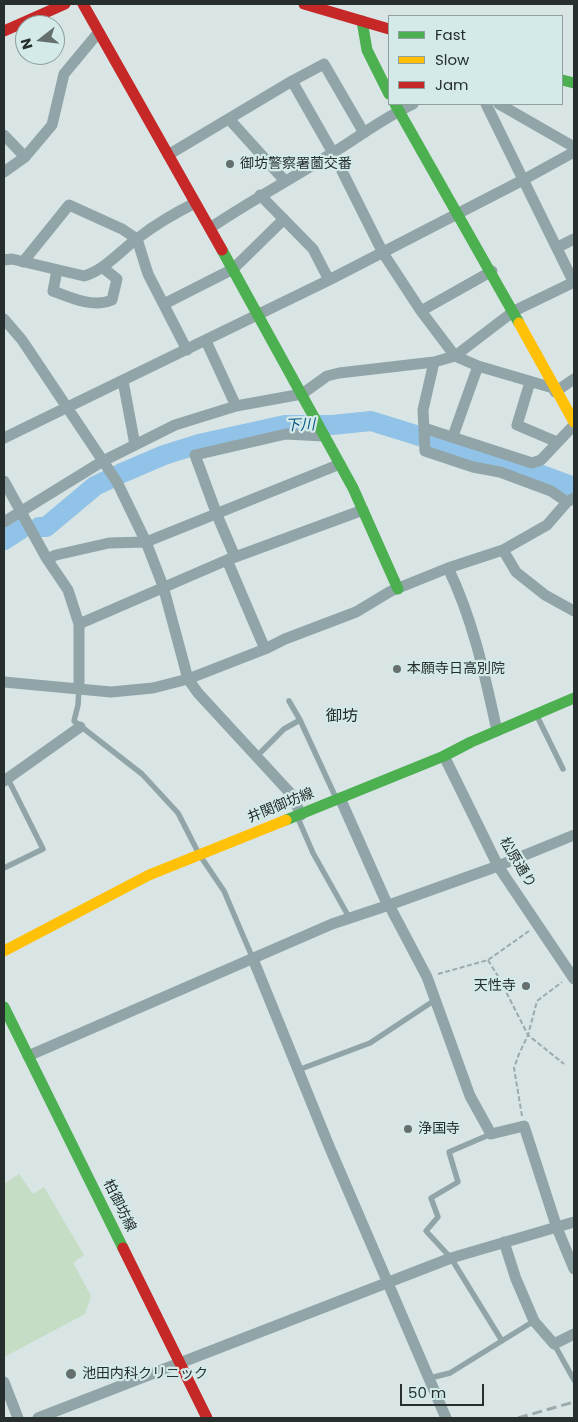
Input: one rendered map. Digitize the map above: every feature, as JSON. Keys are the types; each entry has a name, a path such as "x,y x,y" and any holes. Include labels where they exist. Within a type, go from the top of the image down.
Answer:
{"main road":[{"path":"4,30 66,4"},
{"path":"83,4 233,269 353,488 398,589"},
{"path":"304,4 388,30"},
{"path":"362,21 362,36 368,54 388,92"},
{"path":"396,107 514,310 554,390 574,423"},
{"name":"井関御坊線","path":"4,951 149,875 444,756 574,698"},
{"name":"柏御坊線","path":"4,1007 207,1418"}],"street":[{"path":"4,172 25,157 52,125 64,74 98,33"},
{"path":"168,155 324,64 364,133"},
{"path":"292,81 333,153 383,253 421,311 455,356 478,366 554,390 574,380"},
{"path":"4,522 105,465 134,445 175,425 236,406 302,394 328,376 338,373 434,362 455,356 514,310 574,283 558,247 486,105"},
{"path":"501,105 574,147"},
{"path":"210,228 260,195 364,133 396,107"},
{"path":"229,119 285,181"},
{"path":"4,134 25,157"},
{"path":"4,438 259,316 574,152"},
{"path":"260,195 313,249 329,280"},
{"path":"4,260 12,259 84,276 94,273 137,238 166,218 195,202"},
{"path":"23,262 68,205 122,229 137,238 148,274 187,350"},
{"path":"164,304 233,269 284,219"},
{"path":"558,247 574,239"},
{"path":"58,270 53,291 76,300 104,303 112,300 117,279 102,266"},
{"path":"421,311 492,271"},
{"path":"4,319 22,340 117,482 146,542 163,586 188,679 292,795 299,816"},
{"path":"206,341 236,406"},
{"path":"4,682 111,692 153,688 188,679 356,612 391,591 448,568 504,550 547,525 571,500 500,472 473,467 425,451 423,410 434,362"},
{"path":"453,436 478,366"},
{"path":"123,381 134,445"},
{"path":"530,382 517,425 557,442"},
{"path":"424,429 453,436 532,463 541,460 574,423"},
{"path":"265,649 195,455 286,434 322,434"},
{"path":"47,559 56,555 109,543 146,542 340,464"},
{"path":"4,481 47,559 68,590 79,624 79,688"},
{"path":"79,624 231,558 363,510"},
{"path":"504,550 516,572 545,595 574,611"},
{"path":"448,568 471,626 485,676 497,731"},
{"path":"6,780 80,727"},
{"name":"松原通り","path":"444,756 498,866 572,973"},
{"path":"339,799 389,906 427,978 470,1096 490,1134 524,1126 557,1228 574,1269"},
{"path":"28,1056 332,924 389,906 498,866 574,835"},
{"path":"253,959 386,1282 430,1378 446,1418"},
{"path":"38,1418 327,1307 386,1282 452,1258 574,1222"},
{"path":"504,1242 516,1279 534,1321 554,1344 574,1334"},
{"path":"4,1382 18,1418"}],"lane":[{"path":"79,688 74,721 142,774 178,813 199,854 224,891 253,959"},
{"path":"289,701 339,799"},
{"path":"536,714 562,769"},
{"path":"256,756 284,729 300,720"},
{"path":"4,868 43,849 6,780"},
{"path":"299,816 313,853 350,919"},
{"path":"298,1070 370,1043 435,1000"},
{"path":"490,1134 449,1152 458,1182 431,1198 438,1217 426,1231 452,1258 502,1341"},
{"path":"430,1378 450,1373 534,1321"},
{"path":"554,1344 574,1380"}],"path":[{"path":"427,978 488,960 537,925"},
{"path":"488,960 528,1035 564,1064"},
{"path":"524,1126 514,1068 528,1035 537,1001 572,973"}],"green space":[{"path":"19,1174 33,1194 44,1187 84,1255 73,1263 91,1296 85,1314 4,1357 4,1184"}],"waterway":[{"name":"下川","path":"39,527 46,527 95,486 164,455 199,444 285,425 332,425 371,421 525,469 574,487"},
{"name":"下川","path":"4,540 21,529"}],"railway":[{"path":"518,1418 574,1402"}],"traffic: fast":[{"path":"362,21 367,50 388,92"},
{"path":"563,80 574,83"},
{"path":"396,105 519,323"},
{"path":"222,250 353,488 398,589"},
{"path":"286,820 444,756 471,742 574,698"},
{"path":"4,1007 123,1248"}],"traffic: slow":[{"path":"519,323 574,422"},
{"path":"4,951 149,875 286,820"}],"traffic: jam":[{"path":"4,31 65,4"},
{"path":"83,4 222,250"},
{"path":"304,4 388,29"},
{"path":"123,1248 207,1418"}],"place":[{"name":"御坊警察署薗交番","path":"230,164"},
{"name":"本願寺日高別院","path":"397,669"},
{"name":"天性寺","path":"526,986"},
{"name":"浄国寺","path":"408,1129"},
{"name":"池田内科クリニック","path":"71,1374"}],"district":[{"name":"御坊","path":"342,717"}]}
